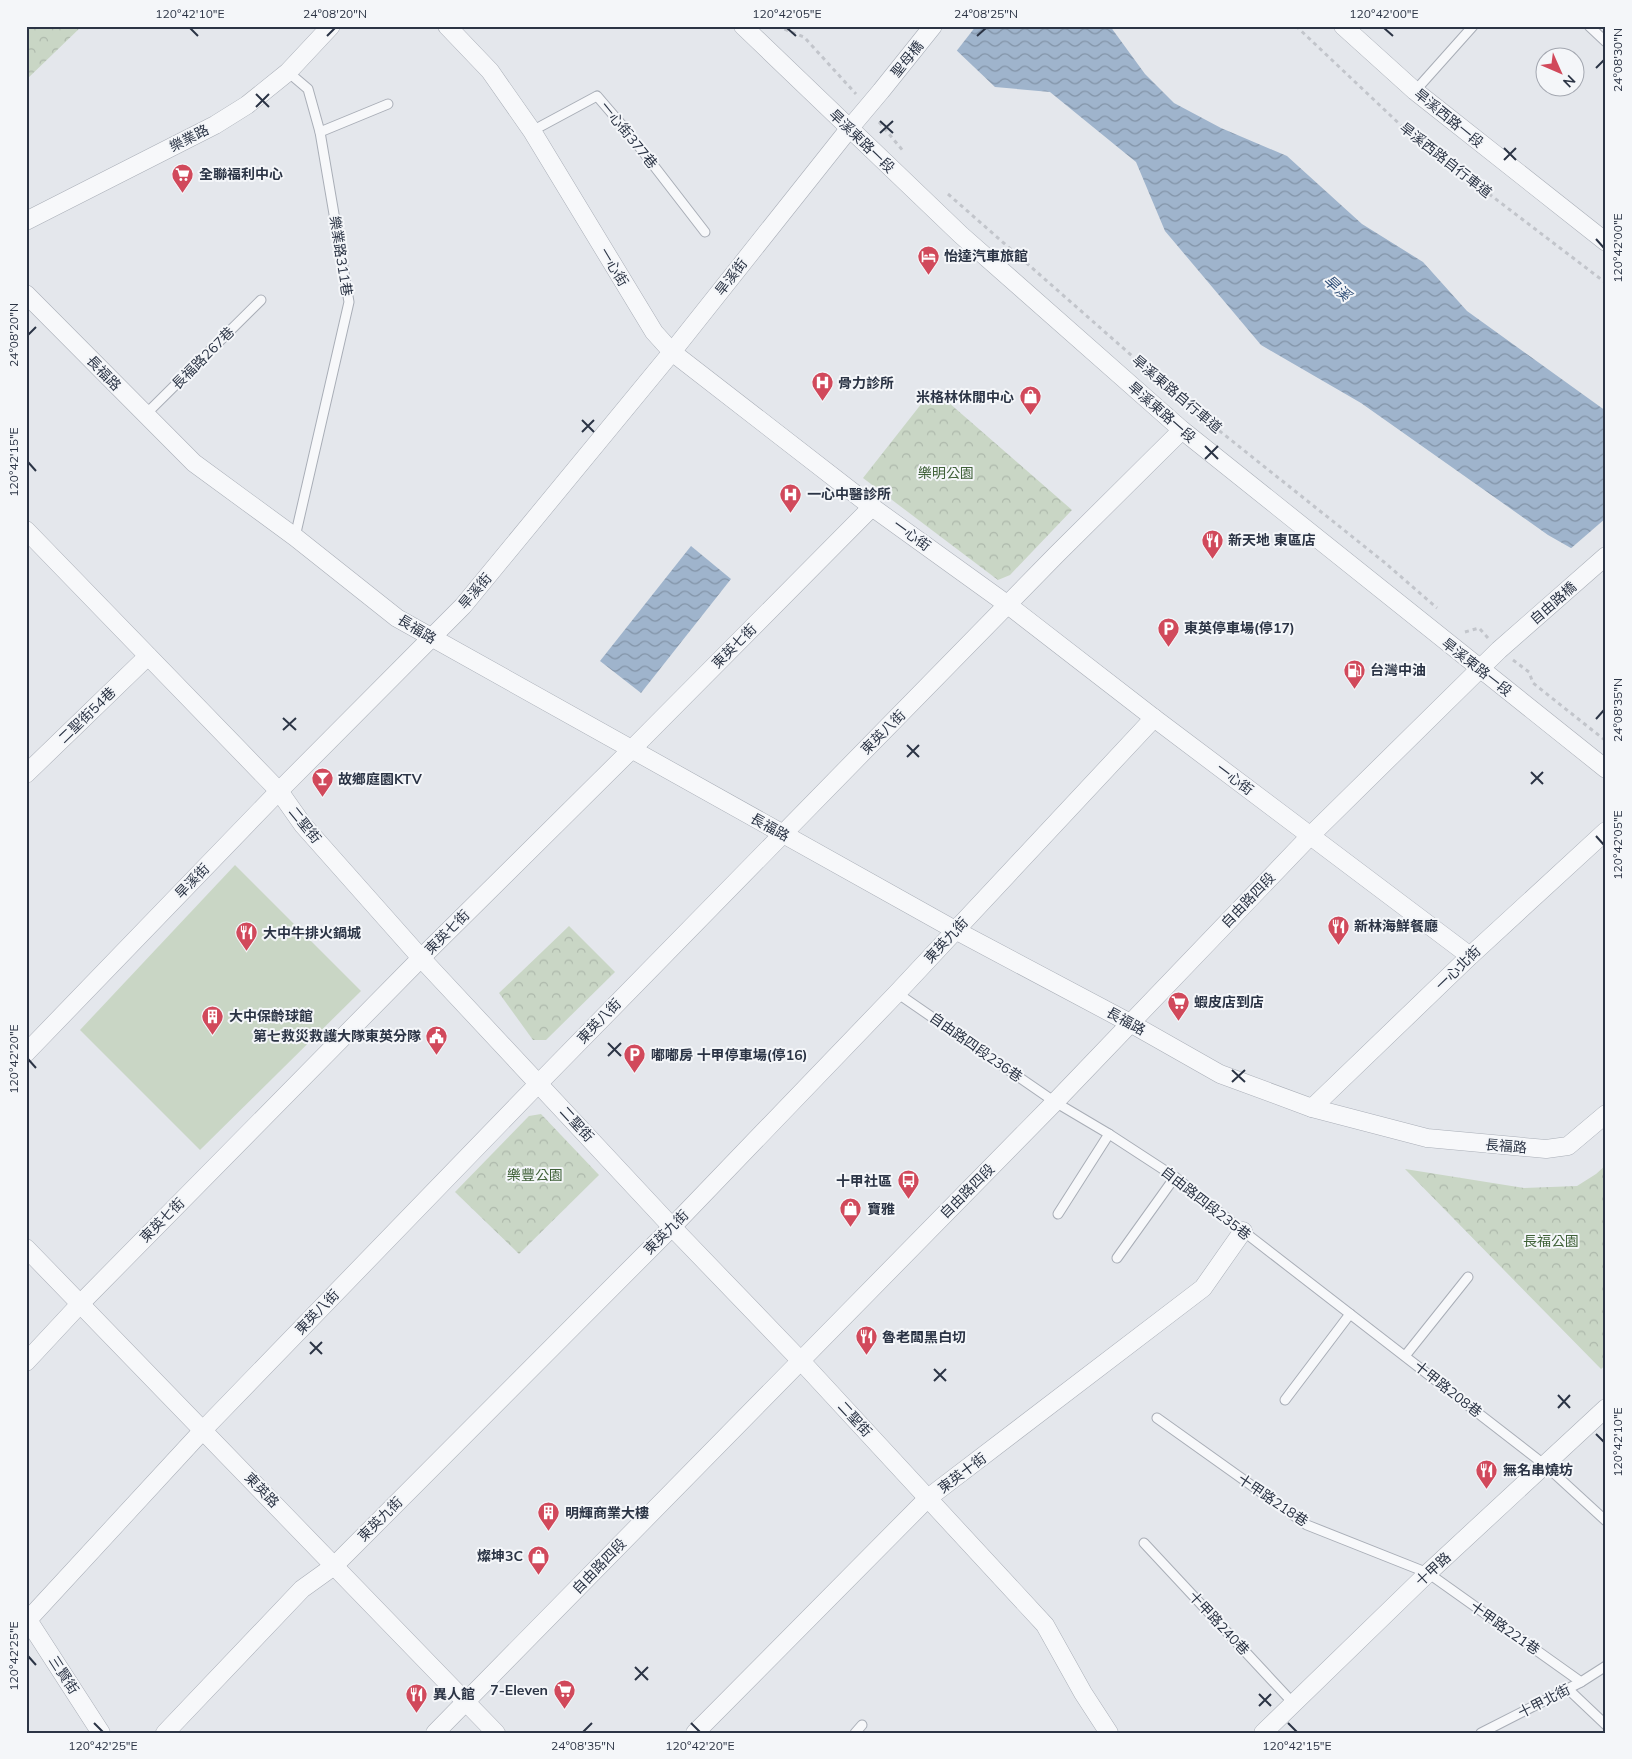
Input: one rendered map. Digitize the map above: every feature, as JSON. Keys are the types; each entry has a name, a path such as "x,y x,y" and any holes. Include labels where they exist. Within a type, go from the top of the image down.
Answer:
{"street":[{"name":"樂業路","path":"26,221 215,125 246,105 288,72 331,26"},
{"name":"一心街","path":"447,26 490,71 532,131 654,332 672,352 872,507 1008,605 1154,718 1470,956"},
{"name":"旱溪東路一段","path":"743,26 961,235 1182,430 1606,769"},
{"name":"聖母橋","path":"881,91 933,26"},
{"name":"旱溪西路一段","path":"1343,26 1416,92 1606,242"},
{"name":"旱溪街","path":"26,1052 279,791 430,637 463,606 672,352 849,128 881,91"},
{"name":"長福路","path":"26,294 194,463 295,536 397,618 954,930 1130,1023 1220,1074 1312,1108 1428,1138 1546,1149 1568,1146 1606,1114"},
{"name":"東英八街","path":"27,1620 204,1430 539,1082 1182,430"},
{"name":"東英七街","path":"26,1362 80,1304 421,958 872,507"},
{"name":"二聖街","path":"26,530 279,791 303,825 421,958 672,1226 801,1360 1045,1625 1083,1693 1109,1733"},
{"name":"自由路橋","path":"1500,650 1606,556"},
{"name":"自由路四段","path":"435,1733 1055,1102 1310,836 1500,650"},
{"name":"二聖街54巷","path":"26,774 148,656"},
{"name":"東英九街","path":"164,1733 302,1589 334,1566 672,1226 897,993 1154,718"},
{"name":"一心北街","path":"1312,1108 1470,956 1606,830"},
{"name":"東英十街","path":"695,1733 928,1498 1159,1324 1203,1288 1243,1231"},
{"name":"東英路","path":"26,1248 496,1733"},
{"name":"十甲路","path":"1263,1733 1428,1573 1606,1408"},
{"name":"三賢街","path":"27,1620 101,1733"}],"lane":[{"path":"1416,92 1473,26"},
{"path":"1589,26 1606,42"},
{"name":"樂業路311巷","path":"288,72 308,89 320,132 349,302 295,536"},
{"name":"一心街377巷","path":"532,131 597,96 627,131 705,232"},
{"path":"320,132 388,104"},
{"name":"長福路267巷","path":"145,415 261,300"},
{"name":"自由路四段236巷","path":"897,993 1055,1102"},
{"name":"自由路四段235巷","path":"1055,1102 1175,1177 1350,1314"},
{"path":"1058,1214 1109,1134"},
{"path":"1116,1258 1175,1177"},
{"path":"1404,1356 1468,1277"},
{"path":"1285,1400 1350,1314"},
{"name":"十甲路208巷","path":"1350,1314 1545,1465 1606,1521"},
{"name":"十甲路218巷","path":"1157,1418 1307,1525 1428,1573"},
{"name":"十甲路240巷","path":"1144,1543 1294,1704"},
{"name":"十甲路221巷","path":"1428,1573 1581,1682"},
{"name":"十甲北街","path":"1481,1733 1568,1689 1606,1666"},
{"path":"1568,1689 1606,1725"},
{"path":"855,1733 862,1725"}],"path":[{"path":"776,26 804,37 850,87"},
{"name":"旱溪西路自行車道","path":"1296,26 1409,133 1606,283"},
{"path":"890,134 905,154"},
{"name":"旱溪東路自行車道","path":"947,193 1197,413 1384,562 1444,613"},
{"path":"1459,626 1466,632 1479,628"},
{"path":"1529,672 1533,683 1606,741"}],"green space":[{"path":"26,26 82,26 26,80"},
{"name":"樂明公園","path":"933,389 1072,510 1010,575 998,580 863,478"},
{"name":"大中保齡球館","path":"235,865 361,991 200,1150 80,1030"},
{"path":"569,926 615,972 546,1040 533,1040 499,993"},
{"name":"樂豐公園","path":"541,1114 599,1175 519,1254 455,1192 529,1116"},
{"name":"長福公園","path":"1606,1165 1606,1365 1601,1369 1405,1169 1524,1188 1577,1186"}],"water":[{"name":"旱溪","path":"931,26 1110,26 1145,74 1174,103 1221,128 1287,156 1362,224 1423,262 1467,311 1606,411 1606,568 1548,535 1361,403 1261,345 1165,231 1136,162 1050,92 995,87"},
{"path":"691,546 731,579 641,693 600,661"}],"pier":[{"path":"928,26 976,26 955,53"},
{"path":"1606,518 1606,570 1569,550"}],"place":[{"name":"全聯福利中心","path":"183,193"},
{"name":"怡達汽車旅館","path":"928,275"},
{"name":"骨力診所","path":"822,402"},
{"name":"米格林休閒中心","path":"1030,416"},
{"name":"一心中醫診所","path":"791,513"},
{"name":"新天地 東區店","path":"1212,559"},
{"name":"東英停車場(停17)","path":"1168,647"},
{"name":"台灣中油","path":"1354,689"},
{"name":"故鄉庭園KTV","path":"322,798"},
{"name":"新林海鮮餐廳","path":"1338,945"},
{"name":"大中牛排火鍋城","path":"247,952"},
{"name":"蝦皮店到店","path":"1178,1021"},
{"name":"大中保齡球館","path":"213,1035"},
{"name":"第七救災救護大隊東英分隊","path":"437,1055"},
{"name":"嘟嘟房 十甲停車場(停16)","path":"635,1074"},
{"name":"十甲社區","path":"908,1200"},
{"name":"寶雅","path":"851,1228"},
{"name":"魯老闆黑白切","path":"866,1356"},
{"name":"無名串燒坊","path":"1487,1489"},
{"name":"明輝商業大樓","path":"549,1532"},
{"name":"燦坤3C","path":"539,1575"},
{"name":"7-Eleven","path":"564,1709"},
{"name":"異人館","path":"417,1713"}]}
